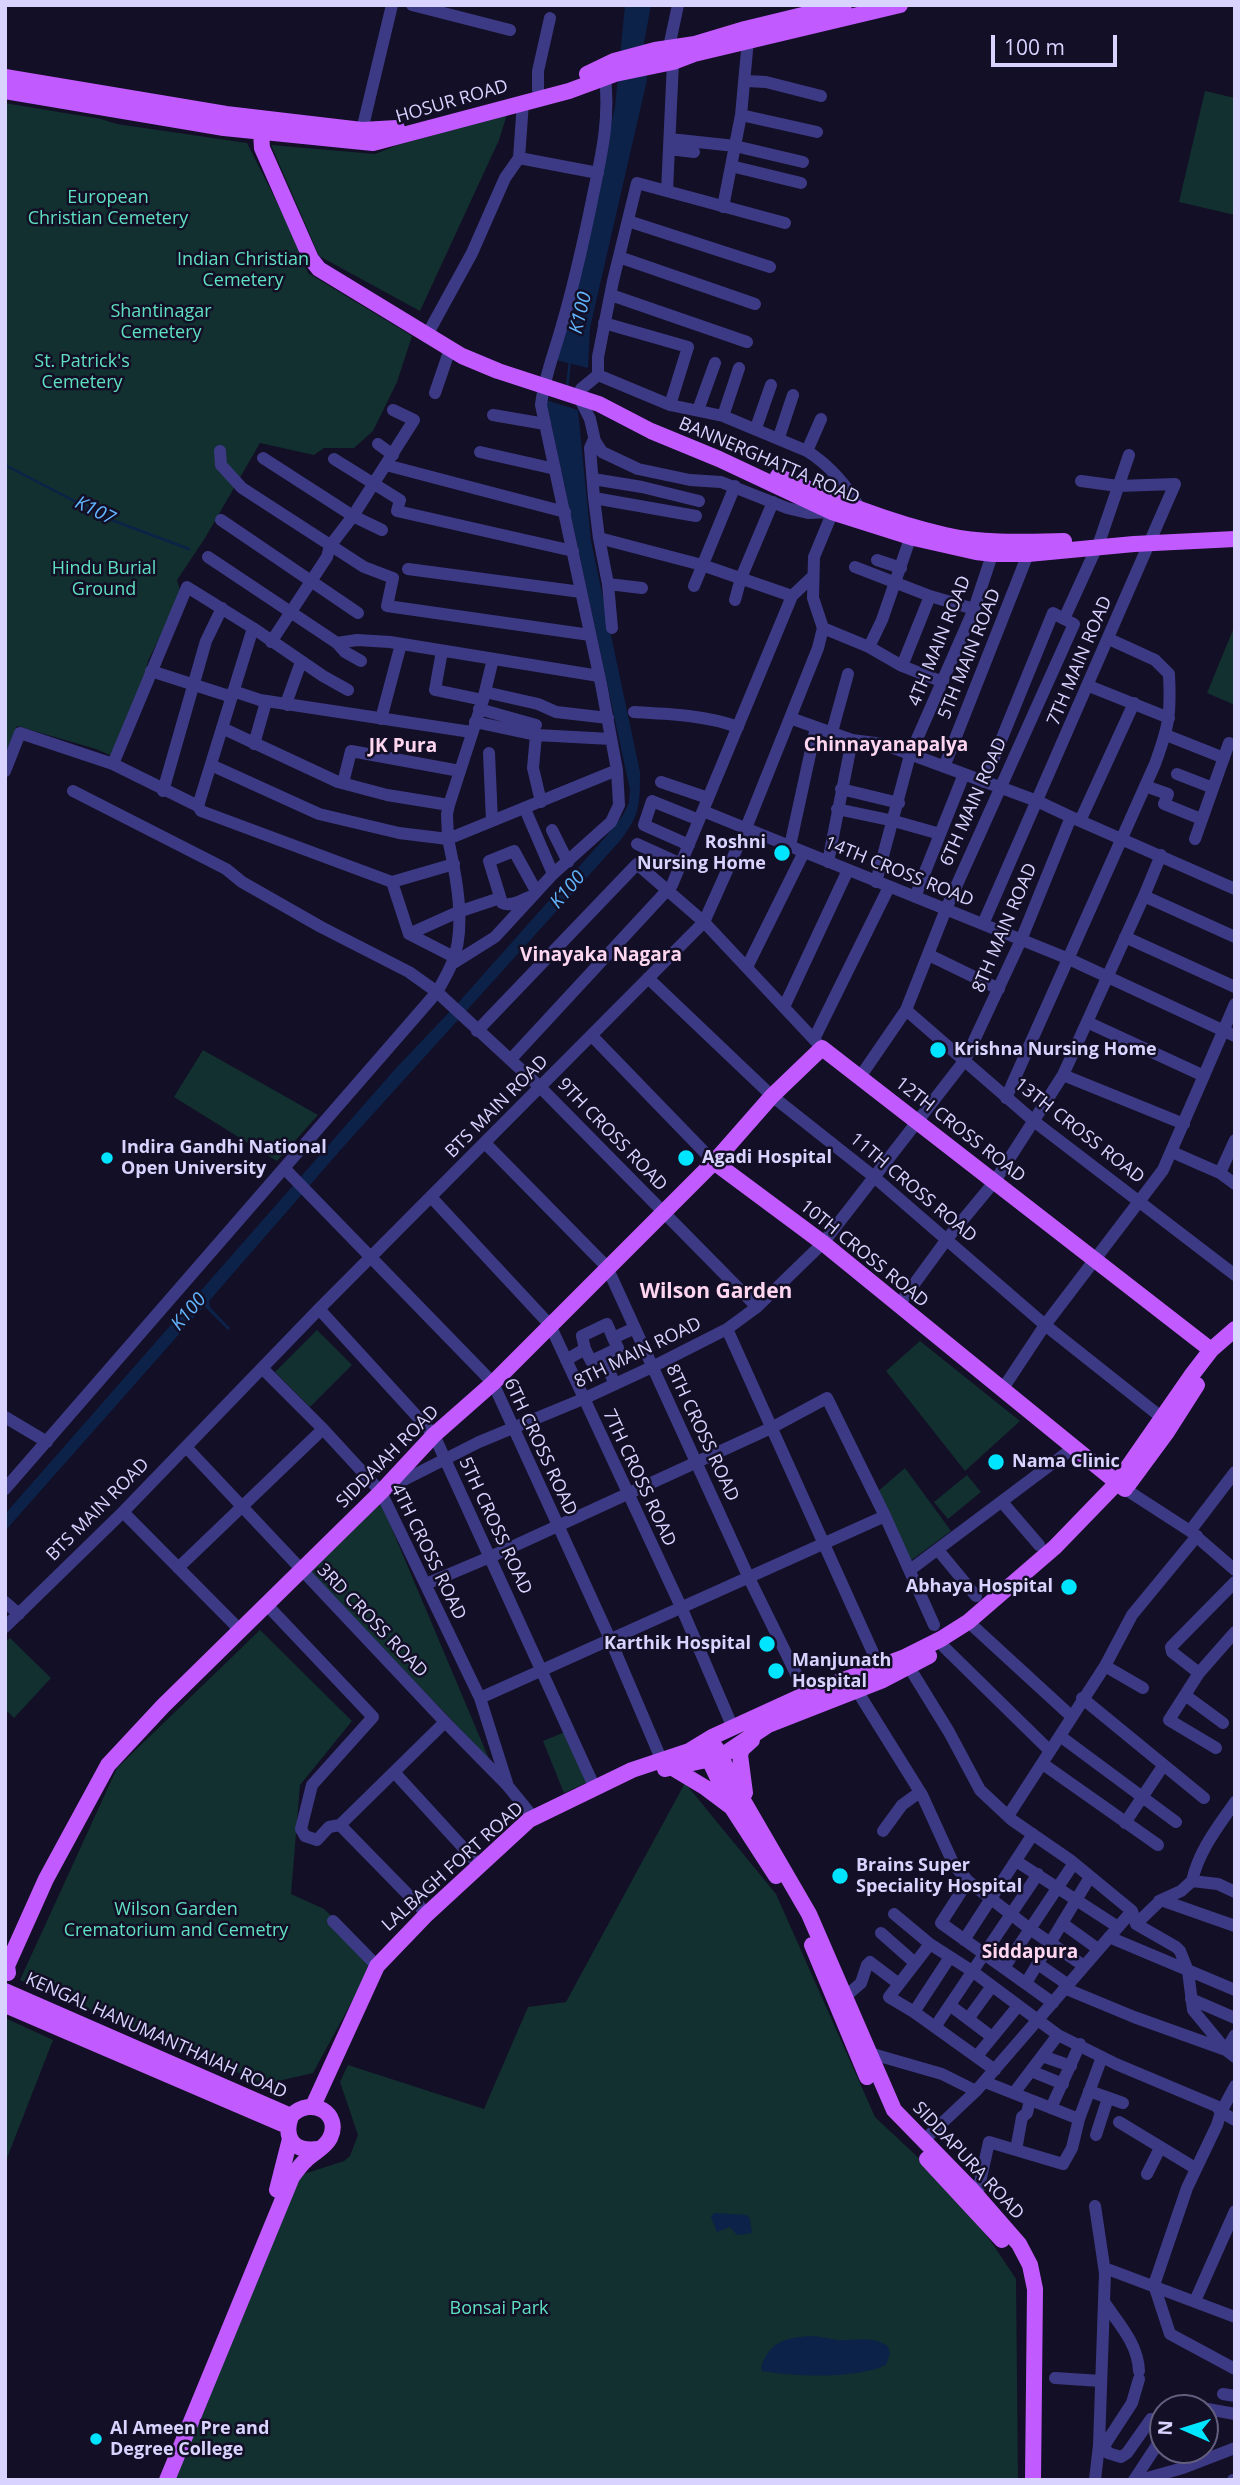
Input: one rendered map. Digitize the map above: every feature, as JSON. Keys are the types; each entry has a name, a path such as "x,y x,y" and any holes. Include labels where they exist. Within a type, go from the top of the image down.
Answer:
{"main road":[{"name":"HOSUR ROAD","path":"5,77 260,125 373,143 569,90 671,55 695,44 745,29 844,5"},
{"name":"HOSUR ROAD","path":"5,91 224,128 260,125 387,130 434,120 569,82 614,61 694,54 900,5"},
{"path":"260,125 262,148 273,175 311,259 319,269 450,349 498,371 545,385 549,390 613,401 835,506"},
{"name":"BANNERGHATTA ROAD","path":"835,506 860,509 913,531"},
{"name":"BANNERGHATTA ROAD","path":"835,506 913,531 1028,554 1235,530"},
{"name":"BANNERGHATTA ROAD","path":"1151,539 1235,539"},
{"name":"BANNERGHATTA ROAD","path":"995,547 1031,542 1098,544"},
{"name":"12TH CROSS ROAD","path":"818,1044 1211,1350"},
{"name":"SIDDAIAH ROAD","path":"7,1976 6,1966 46,1879 108,1765 163,1706 382,1492 434,1435 493,1383 714,1162 818,1044"},
{"name":"10TH CROSS ROAD","path":"714,1162 822,1243 1120,1487"},
{"path":"1120,1487 1161,1417 1211,1350 1235,1329"},
{"path":"714,1758 768,1725 884,1680 909,1667 974,1627 1030,1584 1167,1432 1196,1385 1213,1363 1235,1343"},
{"name":"LALBAGH FORT ROAD","path":"317,2107 379,1984 396,1958 477,1879 538,1825 667,1764 733,1728 941,1639 968,1622 1047,1555 1120,1487"},
{"path":"738,1805 745,1793 740,1755 742,1749 768,1725"},
{"path":"707,1740 738,1805"},
{"name":"LALBAGH FORT ROAD","path":"317,2107 377,1966 427,1914 533,1817 632,1770 714,1758"},
{"path":"667,1764 738,1805"},
{"name":"SIDDAPURA ROAD","path":"738,1805 802,1900 846,1996 877,2102 889,2118 1020,2244 1033,2276 1033,2480"},
{"name":"SIDDAPURA ROAD","path":"738,1805 785,1889 863,2055 894,2110 924,2140 973,2200 1021,2269 1024,2279 1024,2480"},
{"name":"KENGAL HANUMANTHAIAH ROAD","path":"5,1991 289,2127"},
{"name":"KENGAL HANUMANTHAIAH ROAD","path":"5,2005 289,2127"},
{"path":"156,2480 275,2196 289,2127 298,2109 317,2107 328,2114 332,2132 325,2146 304,2161 292,2178 167,2480"},
{"path":"289,2127 298,2148 306,2151 318,2150"}],"street":[{"path":"362,130 392,5"},
{"path":"412,5 510,30"},
{"path":"667,191 671,55 678,5"},
{"path":"538,90 538,71 550,18"},
{"path":"723,206 741,115 748,40"},
{"path":"453,961 495,937 552,874 611,822 617,813 620,792 608,718 541,405 575,276 598,173 608,108 605,77"},
{"path":"746,81 766,82 821,96"},
{"path":"427,335 472,253 505,178 519,158 523,102"},
{"path":"741,115 817,132"},
{"path":"669,144 735,146 803,162"},
{"path":"669,144 694,152"},
{"path":"519,158 598,173"},
{"path":"731,166 801,183"},
{"path":"785,223 637,183 612,281 598,357 598,375 578,395 590,419 594,439 602,452 638,469 659,475 735,486 787,508 808,513 835,506"},
{"path":"628,221 770,267"},
{"path":"619,257 755,304"},
{"path":"611,295 747,342"},
{"path":"604,323 688,347 670,405"},
{"path":"435,393 450,349"},
{"path":"698,410 715,362"},
{"path":"723,416 738,368"},
{"path":"598,375 670,405 723,416 779,437 807,451 817,457 853,495 860,509"},
{"path":"756,428 771,385"},
{"path":"779,437 793,395"},
{"path":"271,642 327,557 330,546 353,516 414,420 393,410"},
{"path":"493,415 545,424"},
{"path":"807,451 821,419"},
{"path":"594,439 590,448 594,498 612,628"},
{"path":"378,444 389,460 462,487 565,512"},
{"path":"220,451 220,465 242,488 364,567 393,578 387,606 590,635"},
{"path":"480,452 555,469"},
{"path":"984,782 1053,613 1064,619 1098,544 1129,455"},
{"path":"262,458 353,516 382,530"},
{"path":"334,459 400,500 397,511 573,551"},
{"path":"593,479 642,487 699,502"},
{"path":"1080,481 1118,486"},
{"name":"7TH MAIN ROAD","path":"983,924 1175,484 1118,486"},
{"path":"694,586 735,486"},
{"path":"594,498 696,516"},
{"path":"735,600 741,578 773,502"},
{"path":"835,506 814,557 813,598 823,628 869,647 902,666 943,682"},
{"path":"221,520 358,613"},
{"path":"869,647 882,621 913,531"},
{"path":"599,538 702,565 792,596"},
{"name":"4TH MAIN ROAD","path":"876,882 911,755 974,610 995,547"},
{"name":"5TH MAIN ROAD","path":"944,767 1028,554"},
{"path":"208,557 361,662"},
{"path":"877,560 901,568"},
{"path":"855,567 974,610"},
{"path":"408,569 581,592"},
{"path":"511,1059 667,890 681,864 792,596 812,578"},
{"path":"608,584 642,588"},
{"path":"113,764 187,587 348,690"},
{"path":"902,666 930,596"},
{"path":"163,790 206,641 222,608"},
{"name":"6TH MAIN ROAD","path":"860,1077 906,1010 999,787 1074,624 1064,619"},
{"path":"198,806 253,628"},
{"name":"BTS MAIN ROAD","path":"5,1627 123,1512 319,1309 704,922 746,828 818,648 823,628"},
{"path":"1006,1098 1166,735 1169,718 1169,674 1155,660 1109,639"},
{"path":"337,643 357,640 401,644 599,676"},
{"path":"381,719 401,644"},
{"path":"442,651 435,690 482,701 538,704 556,712 608,718"},
{"path":"5,1489 437,992 453,961 458,912 458,887 448,839 447,814 493,660"},
{"path":"288,705 287,701 301,662"},
{"path":"151,671 192,686 266,702 381,719 536,730 611,739"},
{"path":"832,732 848,674"},
{"path":"1089,686 1169,718"},
{"path":"482,701 536,730"},
{"path":"254,744 266,702"},
{"name":"8TH MAIN ROAD","path":"382,1492 445,1459 583,1399 727,1329 757,1307 822,1243 965,1060 1076,819 1134,703"},
{"path":"634,712 719,720 738,727"},
{"path":"790,719 852,740 883,744 999,787 1235,889"},
{"path":"790,846 816,727"},
{"path":"222,728 343,783 387,795 449,805"},
{"path":"536,730 533,768 541,802"},
{"path":"5,771 20,733 113,764 198,806 201,811 392,883 454,864"},
{"path":"1166,735 1224,758"},
{"path":"828,862 852,740"},
{"path":"1195,839 1229,743"},
{"path":"343,783 351,751 460,771"},
{"path":"489,753 492,821"},
{"path":"211,765 319,814 399,833 448,839 617,771"},
{"path":"915,897 964,774"},
{"path":"1177,774 1213,788"},
{"path":"661,782 708,798"},
{"path":"1145,786 1168,794 1164,804 1201,818"},
{"path":"841,789 898,803"},
{"name":"9TH CROSS ROAD","path":"73,791 226,869 321,927 409,972 437,992 541,1088 757,1307"},
{"name":"14TH CROSS ROAD","path":"689,845 643,825 652,801 746,828 1069,959 1229,1034"},
{"path":"525,808 552,874"},
{"path":"837,809 940,834"},
{"path":"552,830 568,862"},
{"path":"637,844 681,864"},
{"path":"514,851 533,894 505,905 500,898 489,861 514,851"},
{"path":"747,967 804,852"},
{"path":"898,1306 947,1238 995,1181 1063,1075 1161,855"},
{"name":"12TH CROSS ROAD","path":"477,1031 638,864 704,922 818,1044"},
{"path":"784,1007 848,870"},
{"path":"392,883 409,934 453,961"},
{"path":"818,1044 889,887"},
{"path":"1144,897 1235,937"},
{"path":"409,934 458,912 500,898"},
{"path":"1125,937 1235,987"},
{"path":"929,955 999,989"},
{"name":"11TH CROSS ROAD","path":"648,978 772,1096 947,1238 1045,1325 1161,1417"},
{"path":"1002,1390 1045,1325 1163,1170 1204,1076 1229,1034 1235,1004"},
{"name":"13TH CROSS ROAD","path":"906,1010 1035,1122 1235,1275"},
{"path":"1087,1022 1204,1076"},
{"name":"10TH CROSS ROAD","path":"592,1037 714,1162"},
{"path":"1063,1075 1184,1124"},
{"path":"1220,1173 1235,1140"},
{"name":"8TH CROSS ROAD","path":"485,1143 607,1267 748,1576 806,1695"},
{"path":"1172,1152 1220,1173 1235,1184"},
{"name":"6TH CROSS ROAD","path":"284,1168 493,1383 667,1764"},
{"name":"7TH CROSS ROAD","path":"431,1197 550,1325 682,1609 733,1728"},
{"name":"5TH CROSS ROAD","path":"319,1309 434,1435 594,1786"},
{"path":"607,1324 618,1348 591,1361 585,1349 582,1336 607,1324"},
{"path":"613,1338 635,1328"},
{"path":"727,1329 880,1666"},
{"path":"566,1360 585,1349"},
{"path":"602,1356 615,1384"},
{"name":"4TH CROSS ROAD","path":"262,1368 382,1492 480,1698 507,1785"},
{"path":"426,1584 771,1429 827,1398 885,1516 934,1625"},
{"path":"5,1417 47,1442"},
{"path":"178,1568 323,1429"},
{"name":"3RD CROSS ROAD","path":"186,1447 444,1723 507,1785 533,1817"},
{"path":"910,1570 1073,1448"},
{"path":"1008,1816 1105,1666 1132,1615 1234,1475"},
{"path":"1120,1487 1193,1534 1234,1566"},
{"path":"1002,1502 1038,1545"},
{"path":"123,1512 240,1630"},
{"path":"480,1698 885,1516"},
{"path":"938,1550 976,1596"},
{"path":"1199,1673 1172,1652 1171,1647 1235,1582"},
{"path":"5,1602 19,1614"},
{"path":"266,1604 373,1717 312,1785 301,1829 305,1836 317,1840 329,1827 340,1825 444,1723"},
{"path":"974,1627 1071,1716"},
{"path":"1216,1748 1169,1720 1199,1673 1235,1632"},
{"path":"944,1647 1050,1751"},
{"path":"1105,1666 1143,1688"},
{"path":"909,1667 949,1732 980,1790 1008,1816 1074,1863 1132,1911 1136,1924 1176,1947 1188,1971 1193,2010 1230,2053"},
{"path":"856,1689 920,1792 954,1865 968,1881 991,1899 1084,1966"},
{"path":"1185,1695 1223,1723"},
{"path":"1082,1699 1204,1798"},
{"path":"1060,1737 1176,1822"},
{"path":"1043,1765 1158,1845"},
{"path":"1125,1823 1163,1766"},
{"path":"394,1772 480,1866"},
{"path":"883,1831 902,1805 920,1792"},
{"path":"1136,1924 1158,1901 1181,1891 1192,1881 1203,1850 1235,1802"},
{"path":"340,1825 427,1914"},
{"path":"964,1940 1033,1834"},
{"path":"1016,1861 1118,1927"},
{"path":"1004,1968 1074,1863"},
{"path":"935,2027 1038,1874"},
{"path":"1026,1983 1090,1877"},
{"path":"968,1881 941,1923 1053,2003"},
{"path":"1192,1881 1218,1884 1235,1892"},
{"path":"1158,1901 1235,1926"},
{"path":"924,2140 995,2070 1132,1911"},
{"path":"894,1914 930,1944 972,1971 1058,2035 1216,2106 1235,2120"},
{"path":"333,1921 377,1966"},
{"path":"1062,1923 1098,1949"},
{"path":"881,1933 915,1963"},
{"path":"1109,1937 1235,1990"},
{"path":"930,1944 889,1997 915,2012 995,2070"},
{"path":"915,2012 950,1957"},
{"path":"846,1996 861,1983 870,1962 899,1983"},
{"path":"1038,1964 1066,1986 1134,2017 1230,2053"},
{"path":"968,2019 992,1986"},
{"path":"1191,1999 1235,2018"},
{"path":"951,2006 992,2037"},
{"path":"977,2056 1017,2006"},
{"path":"1014,2093 1058,2035"},
{"path":"1230,2053 1235,2035"},
{"path":"1051,2108 1080,2044"},
{"path":"863,2055 1014,2093 1079,2119"},
{"path":"1042,2056 1071,2066"},
{"path":"973,2200 989,2142 1063,2164 1072,2148 1079,2119 1102,2057"},
{"path":"1031,2071 1063,2084"},
{"path":"1235,2086 1195,2168 1154,2285 1170,2334 1235,2369"},
{"path":"1089,2091 1123,2103"},
{"path":"1096,2135 1108,2098"},
{"path":"1016,2150 1022,2117 1027,2113 1030,2100"},
{"path":"1119,2122 1195,2168"},
{"path":"1147,2174 1160,2148"},
{"path":"1095,2206 1105,2273 1101,2447 1095,2480"},
{"path":"1195,2301 1235,2211"},
{"path":"1105,2273 1110,2270 1235,2317"},
{"path":"1101,2447 1132,2403 1139,2375 1138,2356 1134,2346 1104,2302"},
{"path":"1055,2378 1101,2381"},
{"path":"1101,2447 1108,2453 1121,2457 1127,2453 1149,2421"},
{"path":"1140,2480 1184,2474 1235,2448"},
{"path":"1134,2480 1149,2457"}],"green space":[{"path":"1205,91 1235,98 1235,215 1179,202"},
{"name":"Shantinagar Cemetery","path":"5,103 117,124 247,143 292,232 308,273 412,336 397,382 373,431 354,448 324,448 314,455 260,443 205,538 177,580 181,594 148,661 145,675 112,756 17,726 5,754"},
{"name":"Indian Christian Cemetery","path":"507,114 499,140 420,311 319,256 271,145 375,154"},
{"path":"1235,625 1235,705 1207,693"},
{"path":"203,1050 318,1115 277,1161 174,1097"},
{"path":"317,1330 352,1365 310,1407 275,1372"},
{"path":"920,1341 1020,1421 965,1471 886,1371"},
{"path":"905,1468 951,1531 909,1562 876,1493"},
{"path":"967,1475 981,1492 948,1519 934,1502"},
{"path":"381,1503 489,1759 309,1571"},
{"name":"Wilson Garden Crematorium and Cemetry","path":"260,1630 352,1721 300,1785 291,1894 324,1909 376,1957 313,2073 265,2084 20,1980 117,1768"},
{"path":"10,1638 51,1678 14,1718 5,1709 5,1642"},
{"path":"565,1732 586,1783 564,1793 543,1741"},
{"name":"Bonsai Park","path":"685,1783 776,1894 875,2117 941,2179 990,2240 1016,2279 1018,2480 175,2480 294,2186 304,2174 344,2161 350,2156 358,2135 340,2082 348,2065 484,2109 528,2007 566,2002"},
{"path":"5,2018 53,2040 7,2158 5,2158"}],"water":[{"name":"K100","path":"625,5 651,5 644,43 647,80 590,328 588,368 556,360 615,107"},
{"name":"K100","path":"546,400 578,410 591,541 640,772 639,802 635,817 619,842 344,1146 209,1301 210,1307 230,1328 228,1330 204,1306 5,1531 5,1514 397,1067 458,1003 608,834 629,803 630,790"},
{"path":"714,2213 747,2215 752,2233 737,2235 730,2227 717,2232 711,2217"},
{"path":"814,2336 837,2340 875,2341 888,2346 890,2354 886,2365 859,2373 791,2375 762,2371 765,2359 774,2346 796,2337"}],"waterway":[{"name":"K100","path":"567,388 570,360"},
{"name":"K107","path":"5,465 109,519 189,549"}],"place":[{"name":"Roshni Nursing Home","path":"782,853"},
{"name":"Krishna Nursing Home","path":"938,1050"},
{"name":"Indira Gandhi National Open University","path":"107,1158"},
{"name":"Agadi Hospital","path":"686,1158"},
{"name":"Nama Clinic","path":"996,1462"},
{"name":"Abhaya Hospital","path":"1069,1587"},
{"name":"Karthik Hospital","path":"767,1644"},
{"name":"Manjunath Hospital","path":"776,1671"},
{"name":"Brains Super Speciality Hospital","path":"840,1876"},
{"name":"Al Ameen Pre and Degree College","path":"96,2439"}],"district":[{"name":"Chinnayanapalya","path":"886,746"},
{"name":"JK Pura","path":"403,747"},
{"name":"Vinayaka Nagara","path":"601,956"},
{"name":"Wilson Garden","path":"716,1292"},
{"name":"Siddapura","path":"1030,1953"}],"park label":[{"name":"European Christian Cemetery","path":"108,208"},
{"name":"St. Patrick's Cemetery","path":"82,372"},
{"name":"Hindu Burial Ground","path":"104,579"}]}
